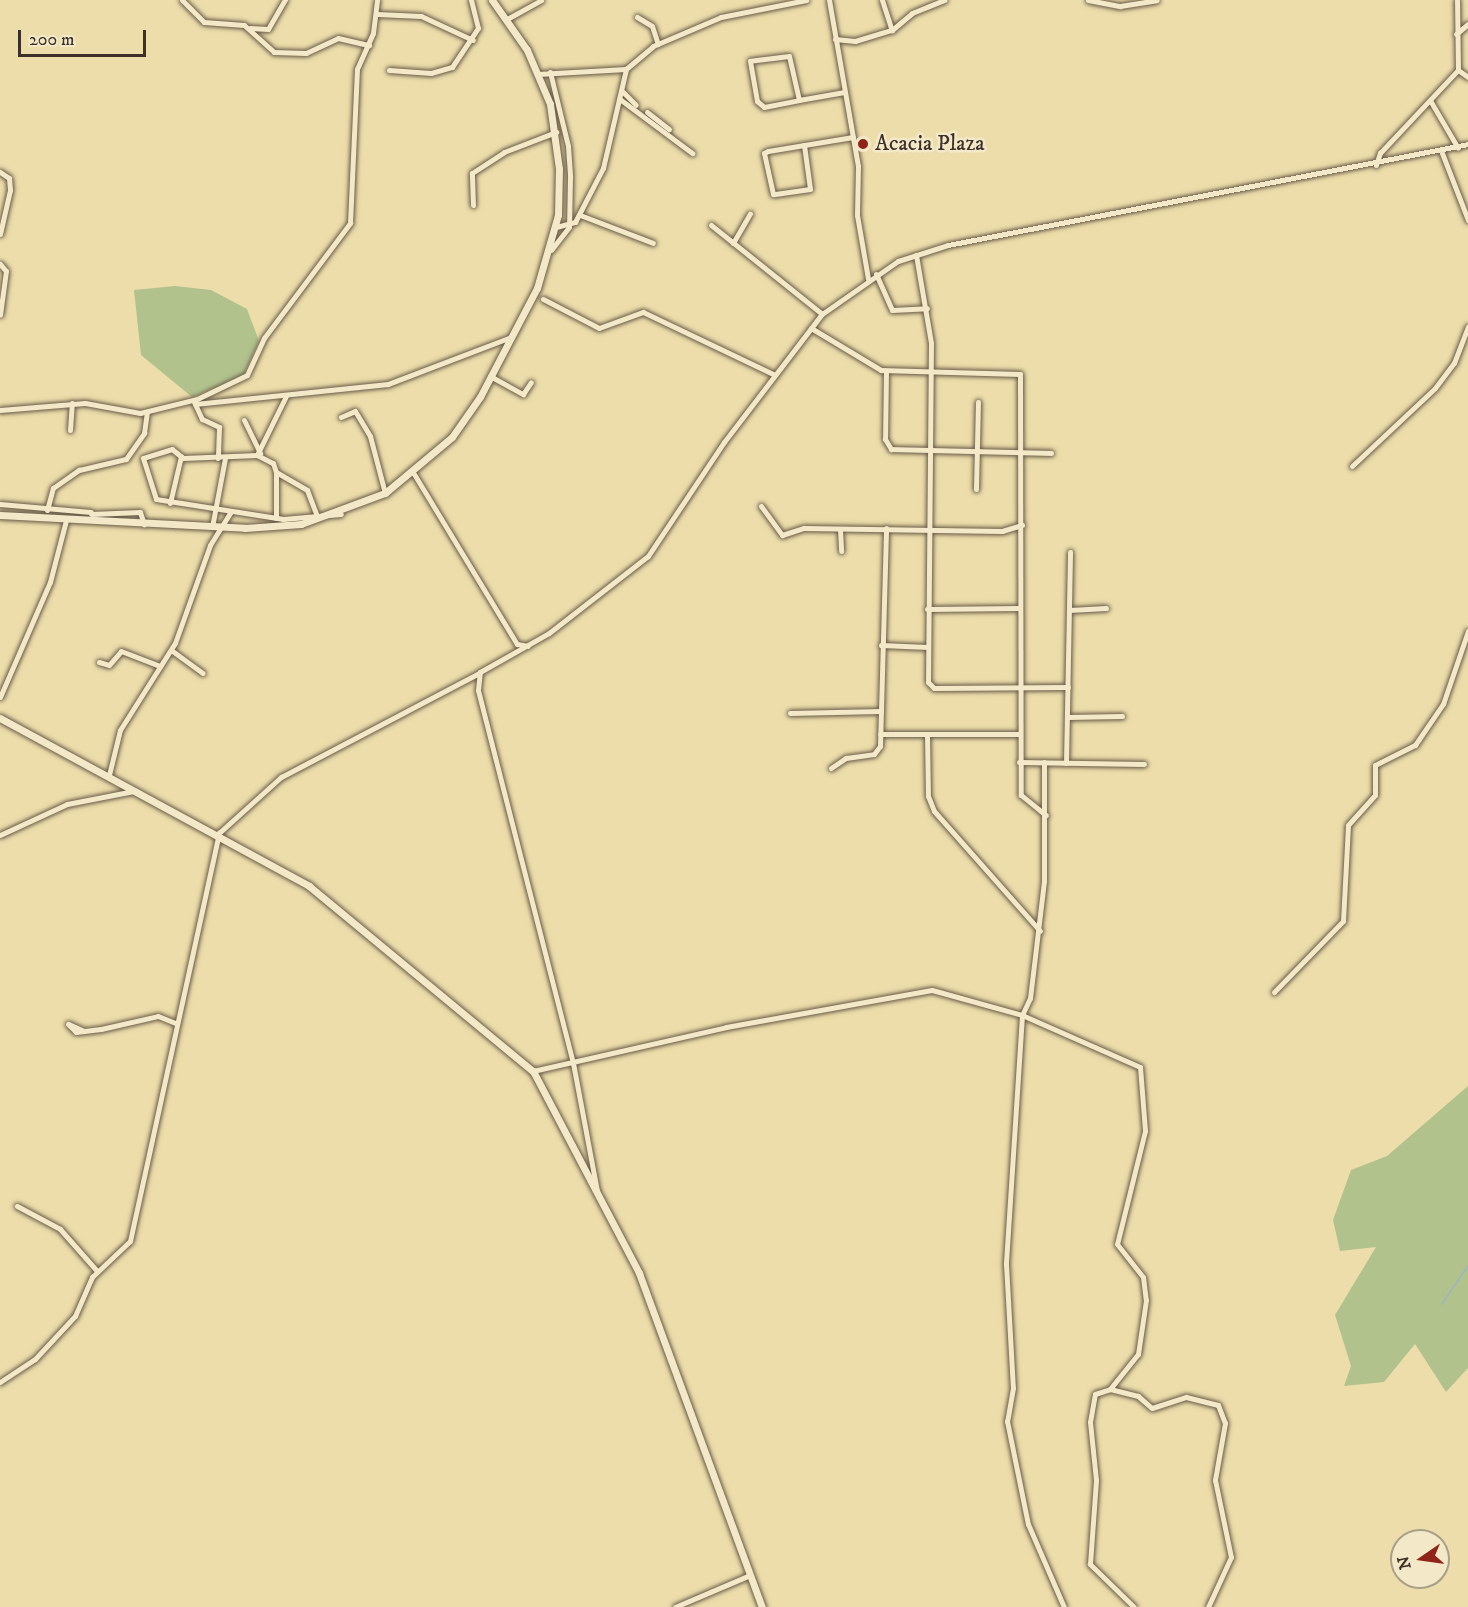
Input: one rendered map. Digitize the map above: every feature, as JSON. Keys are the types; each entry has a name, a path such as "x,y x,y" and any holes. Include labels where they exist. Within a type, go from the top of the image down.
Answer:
{"street":[{"path":"182,0 204,22 268,29 285,0"},
{"path":"194,402 247,375 264,338 350,223 357,69 369,45 377,14 377,0"},
{"path":"389,70 446,70 473,40 480,17 471,0"},
{"path":"0,515 212,527 290,526 341,514 385,493 414,474 462,424 511,337 550,250 556,227 556,132 538,74 507,19 492,0"},
{"path":"507,19 542,0"},
{"path":"745,0 747,9"},
{"path":"538,74 626,69 658,44 747,9 806,0"},
{"path":"829,0 853,137 857,215 868,279"},
{"path":"882,0 892,30"},
{"path":"835,39 855,41 892,30 912,13 945,0"},
{"path":"1088,0 1120,6 1157,0"},
{"path":"1457,0 1456,34 1463,70 1468,77"},
{"path":"377,14 421,16 473,40"},
{"path":"637,17 652,26 658,44"},
{"path":"1456,34 1468,24"},
{"path":"248,28 274,52 306,53 338,38 369,45"},
{"path":"799,100 789,56 750,61 757,101 764,107 844,92"},
{"path":"550,250 580,215 609,154 626,69"},
{"path":"1376,165 1396,135 1463,70"},
{"path":"550,72 568,146 569,227"},
{"path":"623,92 666,122 671,132"},
{"path":"621,100 671,132 692,153"},
{"path":"1431,102 1458,147"},
{"path":"473,205 472,173 504,152 556,132"},
{"path":"804,145 810,189 772,194 764,153 804,145 853,137"},
{"path":"0,1382 35,1359 75,1316 97,1271 130,1241 175,1023 219,833 281,777 514,655 648,556 773,374 822,315 868,279 916,255 1442,153 1468,144"},
{"path":"1442,153 1468,220"},
{"path":"0,172 9,178 10,190 0,234"},
{"path":"733,243 750,214"},
{"path":"580,215 652,243"},
{"path":"711,225 822,315"},
{"path":"556,227 569,227"},
{"path":"916,255 927,308 931,371 928,682 934,688 1019,690 1068,687"},
{"path":"0,264 6,271 0,315"},
{"path":"876,274 892,310 927,308"},
{"path":"543,299 599,328 642,312 773,374"},
{"path":"1353,466 1435,388 1454,363 1468,327"},
{"path":"811,328 886,370 1020,374 1023,451 1019,762 1021,795 1046,815"},
{"path":"0,410 72,403 147,412 194,402 286,396 322,387 388,384 511,337"},
{"path":"886,370 886,444 891,449 1051,453"},
{"path":"490,376 523,394 531,382"},
{"path":"258,454 286,396"},
{"path":"194,402 202,419 219,427 221,458 212,527"},
{"path":"976,489 978,402"},
{"path":"70,430 72,403"},
{"path":"341,417 355,411 370,436 385,493"},
{"path":"47,510 54,488 78,470 124,461 135,450 147,412"},
{"path":"244,420 258,454 273,463 276,471 276,518"},
{"path":"142,466 147,456 172,449 181,456 221,458 258,454"},
{"path":"135,450 157,501 276,518 316,513 341,514"},
{"path":"170,503 181,456"},
{"path":"276,471 307,490 316,513"},
{"path":"414,474 517,644 514,655"},
{"path":"0,504 47,510 140,512 144,524"},
{"path":"761,506 782,535 840,529 886,528 1002,531 1022,525"},
{"path":"91,512 91,521"},
{"path":"109,775 120,730 171,650 222,527 231,512"},
{"path":"245,514 245,528"},
{"path":"0,697 50,582 66,520"},
{"path":"831,768 846,758 878,751 886,528"},
{"path":"840,529 841,551"},
{"path":"1066,763 1070,552"},
{"path":"927,609 1020,608"},
{"path":"1069,610 1106,608"},
{"path":"1274,992 1343,921 1340,890 1348,825 1375,795 1375,765 1415,745 1443,704 1468,631"},
{"path":"517,644 528,646"},
{"path":"881,645 928,647"},
{"path":"171,650 203,673"},
{"path":"99,662 109,665 121,651 160,666"},
{"path":"480,672 477,690 573,1063 598,1195"},
{"path":"790,713 880,711"},
{"path":"1067,717 1122,716"},
{"path":"0,718 219,833 324,897 532,1071 639,1273 762,1607"},
{"path":"880,734 1019,735"},
{"path":"927,734 928,796 934,812 1040,931"},
{"path":"1019,762 1144,764"},
{"path":"1044,762 1046,815 1040,931 1022,1015 1006,1264 1013,1388 1007,1421 1028,1524 1064,1607"},
{"path":"0,835 63,806 135,790"},
{"path":"532,1071 918,991 948,993 1022,1015 1143,1072 1145,1131 1117,1244 1143,1276 1145,1308 1138,1354 1110,1389 1094,1396 1090,1422 1096,1480 1090,1564 1134,1607"},
{"path":"84,1030 158,1016 175,1023"},
{"path":"17,1206 58,1227 97,1271"},
{"path":"1110,1389 1152,1408 1186,1398 1218,1405 1225,1423 1215,1480 1231,1557 1208,1607"},
{"path":"675,1607 750,1575"}],"green space":[{"path":"175,286 211,290 247,309 259,341 243,376 192,397 141,355 134,290"},
{"path":"1468,1086 1468,1368 1446,1392 1415,1344 1384,1382 1344,1386 1351,1366 1335,1315 1376,1247 1340,1251 1333,1220 1351,1170 1387,1156"}],"waterway":[{"path":"1442,1304 1468,1266"}],"place":[{"name":"Acacia Plaza","path":"863,144"}]}
